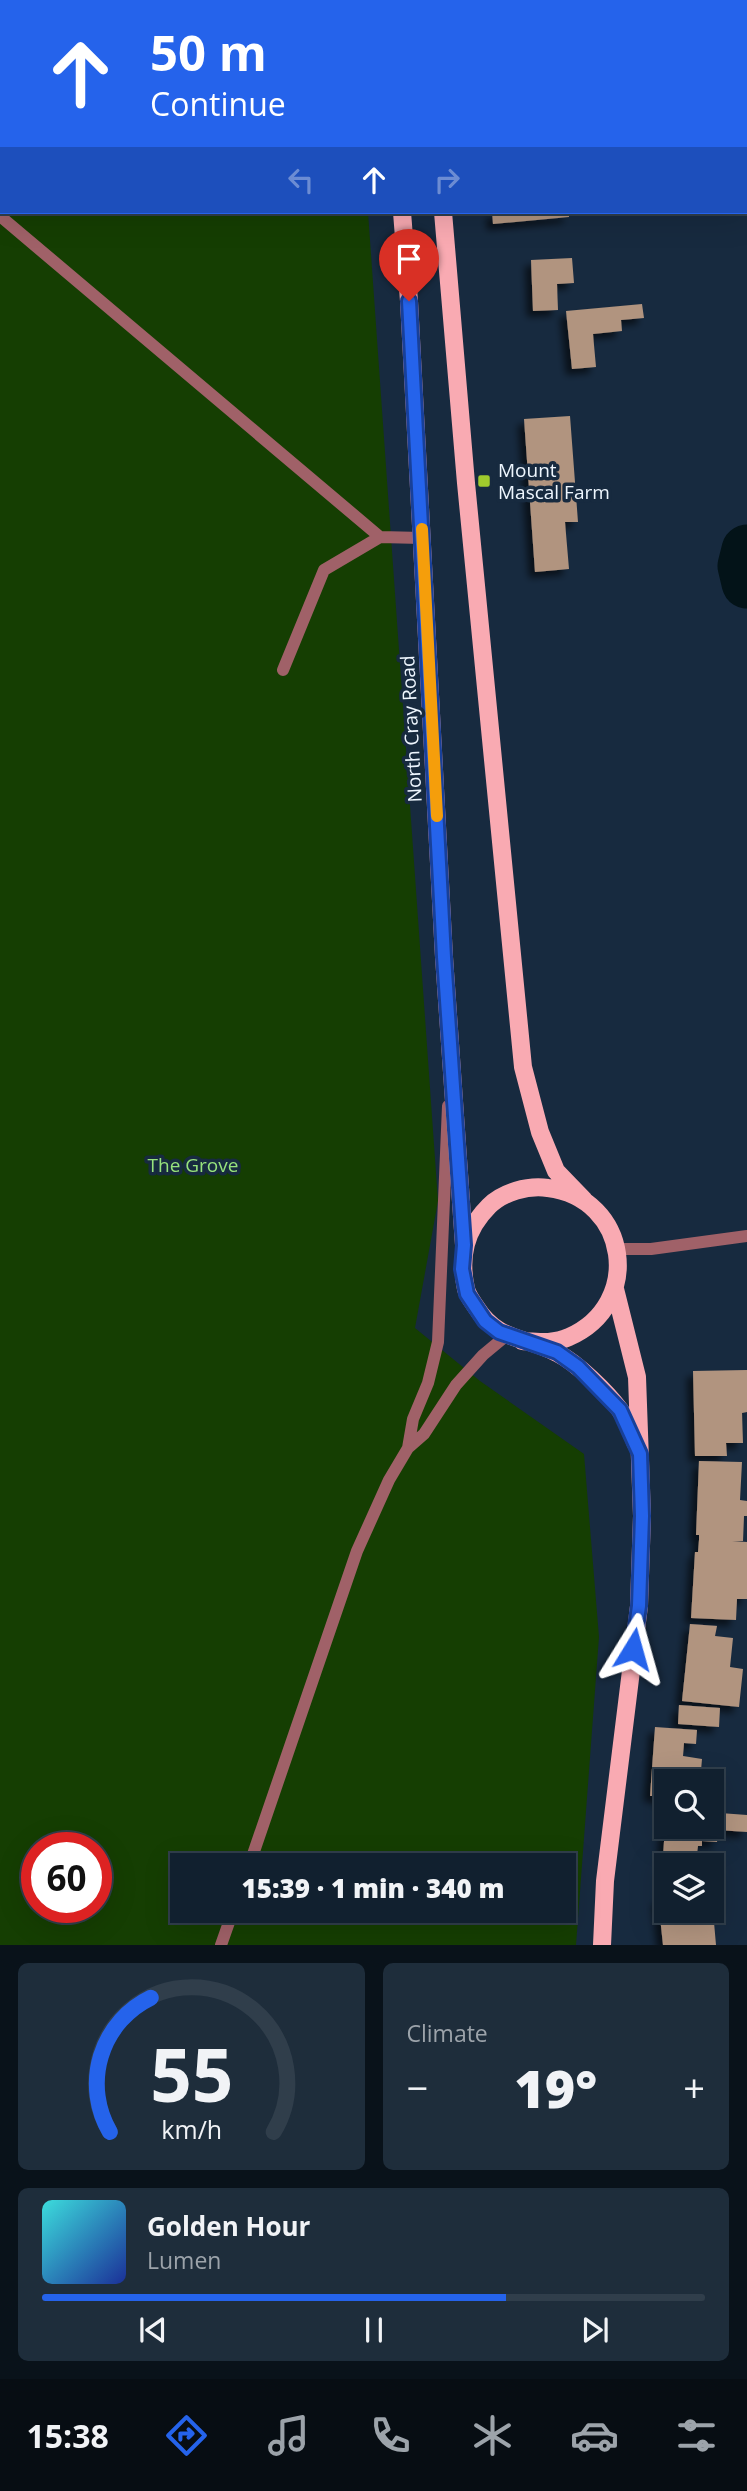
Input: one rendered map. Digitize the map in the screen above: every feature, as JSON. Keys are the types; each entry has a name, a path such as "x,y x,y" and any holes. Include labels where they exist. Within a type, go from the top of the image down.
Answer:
{"main road":[{"name":"North Cray Road","path":"402,214 464,1245"},
{"path":"443,214 467,497 523,1067 540,1132 555,1171 600,1213 617,1249 615,1289 604,1310 588,1326 568,1338 545,1343 515,1338"},
{"path":"584,1200 562,1189 537,1186 513,1191 491,1204 474,1222 464,1245 462,1269 467,1294 485,1321 499,1332 557,1352 578,1367 620,1410 640,1454"},
{"path":"602,1945 605,1881 639,1606 642,1516 637,1377 615,1289"}],"lane":[{"path":"0,216 380,537"},
{"path":"283,670 324,570 380,537 422,538"},
{"path":"408,1448 413,1419 428,1383 438,1342 446,1125 453,1073"},
{"path":"617,1249 650,1249 747,1236"},
{"path":"253,1853 357,1551 389,1480 408,1448 424,1434 465,1375 483,1355 515,1338"},
{"path":"221,1945 229,1923"}],"green space":[{"name":"The Grove","path":"0,214 368,214 438,1201 415,1328 480,1381 584,1454 599,1637 576,1945 0,1945"}],"building":[{"path":"492,214 569,214 569,217 493,224"},
{"path":"572,258 574,283 557,284 558,310 533,311 531,260"},
{"path":"642,304 644,318 621,320 622,331 593,334 596,367 572,369 566,311"},
{"path":"570,416 578,522 565,522 569,569 535,572 524,419"},
{"path":"747,1370 747,1412 742,1413 743,1443 726,1443 727,1456 695,1456 693,1371"},
{"path":"699,1461 742,1462 740,1500 747,1501 747,1516 744,1516 743,1541 732,1541 747,1542 747,1599 737,1599 736,1620 691,1618 695,1552 698,1552 699,1540 699,1535 696,1535"},
{"path":"690,1624 717,1626 715,1636 733,1638 730,1667 743,1669 739,1707 682,1701"},
{"path":"679,1705 720,1708 719,1727 678,1724"},
{"path":"655,1727 697,1730 696,1744 684,1743 683,1756 702,1759 701,1769 654,1769 654,1796 650,1796"},
{"path":"724,1813 747,1815 747,1832 724,1830"},
{"path":"664,1839 717,1839 717,1842 702,1841 697,1853 663,1853"},
{"path":"661,1923 714,1923 716,1945 663,1945"}],"waterway":[{"path":"747,550 743,566 747,583"}],"slow traffic":[{"path":"422,529 437,816"}],"place":[{"name":"Mount Mascal Farm","path":"484,481"}],"route":[{"path":"409,301 444,957 464,1245 462,1269 467,1294 485,1321 499,1332 557,1352 578,1367 620,1410 640,1454 642,1516 639,1606 633,1649"}]}
